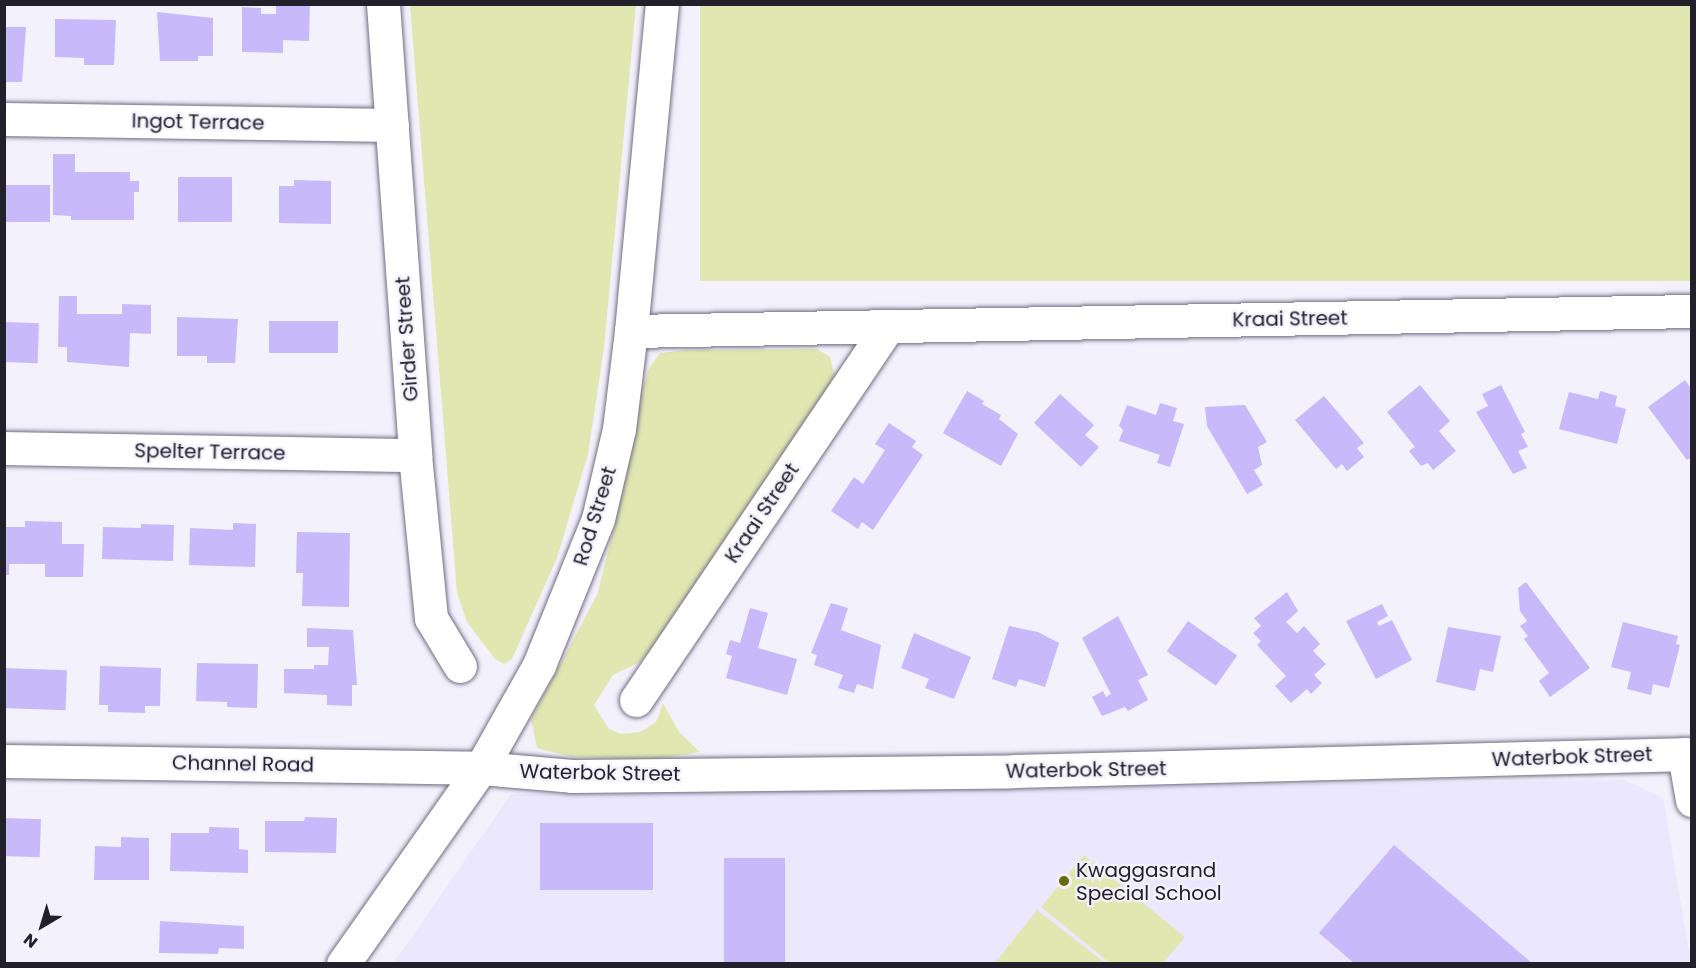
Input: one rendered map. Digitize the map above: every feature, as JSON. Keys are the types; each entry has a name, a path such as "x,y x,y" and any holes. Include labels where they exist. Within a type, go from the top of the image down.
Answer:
{"street":[{"name":"Girder Street","path":"383,4 415,455 431,618 460,666"},
{"name":"Rod Street","path":"343,963 481,768 539,665 584,561 607,488 619,429 631,331 662,4"},
{"name":"Ingot Terrace","path":"4,119 393,125"},
{"name":"Kraai Street","path":"631,331 1692,311"},
{"name":"Kraai Street","path":"636,700 888,326"},
{"name":"Spelter Terrace","path":"4,448 415,455"},
{"name":"Waterbok Street","path":"481,768 572,776 679,775 1014,771 1688,754"},
{"path":"1688,754 1692,800"},
{"name":"Channel Road","path":"4,761 481,768"}],"shaded area":[{"name":"Kwaggasrand Special School","path":"1624,780 1663,798 1691,963 393,964 511,794"}],"green space":[{"path":"410,5 636,5 604,348 588,454 557,558 512,659 504,664 495,659 467,622 457,593"},
{"path":"700,5 1691,5 1691,281 700,281"},
{"path":"817,349 830,357 835,377 652,647 640,662 613,675 594,705 609,729 621,734 640,732 656,722 663,703 679,732 700,752 661,759 572,757 537,748 531,719 597,595 615,524 618,470 649,368 660,353 689,350"},
{"path":"1084,855 1185,937 1163,963 1110,963 1041,907"},
{"path":"1037,910 1105,963 995,963"}],"building":[{"path":"276,4 310,4 309,41 283,40 283,53 242,52 242,7 261,8 261,14 276,14"},
{"path":"157,12 213,18 213,56 198,56 198,61 160,61"},
{"path":"55,19 116,20 114,65 84,65 84,58 55,57"},
{"path":"4,27 26,27 22,82 4,82"},
{"path":"53,154 75,154 75,172 130,172 130,181 139,181 139,192 134,192 134,220 71,220 71,216 53,215"},
{"path":"178,177 232,177 232,222 178,222"},
{"path":"294,180 331,181 331,224 279,223 279,186 294,186"},
{"path":"4,185 50,185 50,222 4,222"},
{"path":"59,296 77,296 77,314 122,314 122,304 151,305 151,334 130,333 129,367 67,362 67,347 58,347"},
{"path":"177,317 238,319 235,363 207,363 207,356 177,356"},
{"path":"269,321 338,321 338,353 269,353"},
{"path":"4,322 39,323 38,363 4,362"},
{"path":"1685,380 1692,390 1692,457 1687,460 1648,407"},
{"path":"1420,385 1450,421 1439,431 1456,451 1433,470 1428,463 1421,466 1409,451 1415,447 1387,412"},
{"path":"1501,385 1525,432 1521,434 1528,447 1518,451 1527,468 1513,474 1476,412 1488,406 1482,394"},
{"path":"967,391 984,401 982,404 1001,415 999,419 1018,434 1001,466 943,433"},
{"path":"1600,391 1617,396 1615,406 1626,409 1617,444 1559,429 1569,392 1598,399"},
{"path":"1060,394 1094,425 1085,435 1099,447 1081,467 1034,423"},
{"path":"1324,396 1364,443 1357,448 1364,457 1347,471 1342,464 1336,469 1295,420"},
{"path":"1160,403 1177,408 1173,421 1184,424 1170,467 1157,463 1160,455 1119,441 1123,430 1119,426 1127,405 1156,415"},
{"path":"1245,405 1267,442 1258,447 1262,465 1254,470 1263,485 1247,494 1207,426 1205,407"},
{"path":"889,423 916,441 912,447 923,455 873,530 862,522 858,529 831,511 854,477 863,484 885,450 875,444"},
{"path":"25,521 62,522 62,544 84,544 83,577 45,577 45,564 9,564 9,575 4,575 4,527 25,527"},
{"path":"233,523 256,524 255,567 189,565 190,528 233,530"},
{"path":"141,524 174,525 173,561 102,559 103,527 141,528"},
{"path":"297,532 350,533 349,607 302,606 303,573 296,573"},
{"path":"1526,582 1590,668 1550,697 1539,681 1549,673 1524,639 1528,636 1520,626 1527,621 1520,611 1518,588"},
{"path":"1287,592 1298,611 1286,622 1297,633 1304,626 1320,644 1313,651 1326,664 1314,675 1322,683 1311,694 1307,689 1291,703 1275,686 1286,676 1257,645 1261,641 1253,633 1261,626 1254,618"},
{"path":"831,603 848,608 841,630 881,645 873,689 857,684 854,693 838,688 843,675 814,665 817,655 811,653"},
{"path":"1382,604 1388,616 1377,622 1379,626 1392,620 1412,660 1376,679 1346,621"},
{"path":"750,608 768,613 758,648 797,659 787,695 726,678 732,656 726,654 730,640 740,643"},
{"path":"1118,616 1148,675 1138,680 1148,700 1128,711 1125,707 1102,716 1092,697 1103,691 1106,697 1111,694 1082,638"},
{"path":"1188,621 1237,655 1216,686 1167,651"},
{"path":"1623,622 1678,636 1676,644 1680,645 1669,688 1653,684 1651,695 1627,689 1631,672 1611,667"},
{"path":"1009,626 1038,632 1059,643 1045,687 1019,679 1016,687 992,679"},
{"path":"1448,627 1501,636 1493,672 1480,669 1475,691 1436,682"},
{"path":"307,628 353,630 357,685 352,685 352,706 327,705 327,695 284,693 284,669 314,669 314,665 328,665 329,647 307,647"},
{"path":"914,633 971,657 954,699 925,688 929,679 901,668"},
{"path":"197,663 258,664 257,708 227,707 227,702 196,701"},
{"path":"100,666 161,668 160,706 145,706 145,713 108,712 108,705 99,705"},
{"path":"4,668 67,670 66,710 4,708"},
{"path":"305,817 337,818 336,853 265,852 265,821 304,821"},
{"path":"4,818 41,819 40,857 4,856"},
{"path":"540,823 653,823 653,890 540,890"},
{"path":"209,827 239,828 239,849 248,850 248,873 170,871 171,833 209,833"},
{"path":"121,837 149,838 149,880 94,880 95,846 121,847"},
{"path":"1394,845 1533,964 1355,964 1319,933"},
{"path":"724,858 785,858 785,964 724,964"},
{"path":"160,921 244,926 244,949 219,948 218,954 159,953"}],"place":[{"name":"Kwaggasrand Special School","path":"1064,881"}]}
